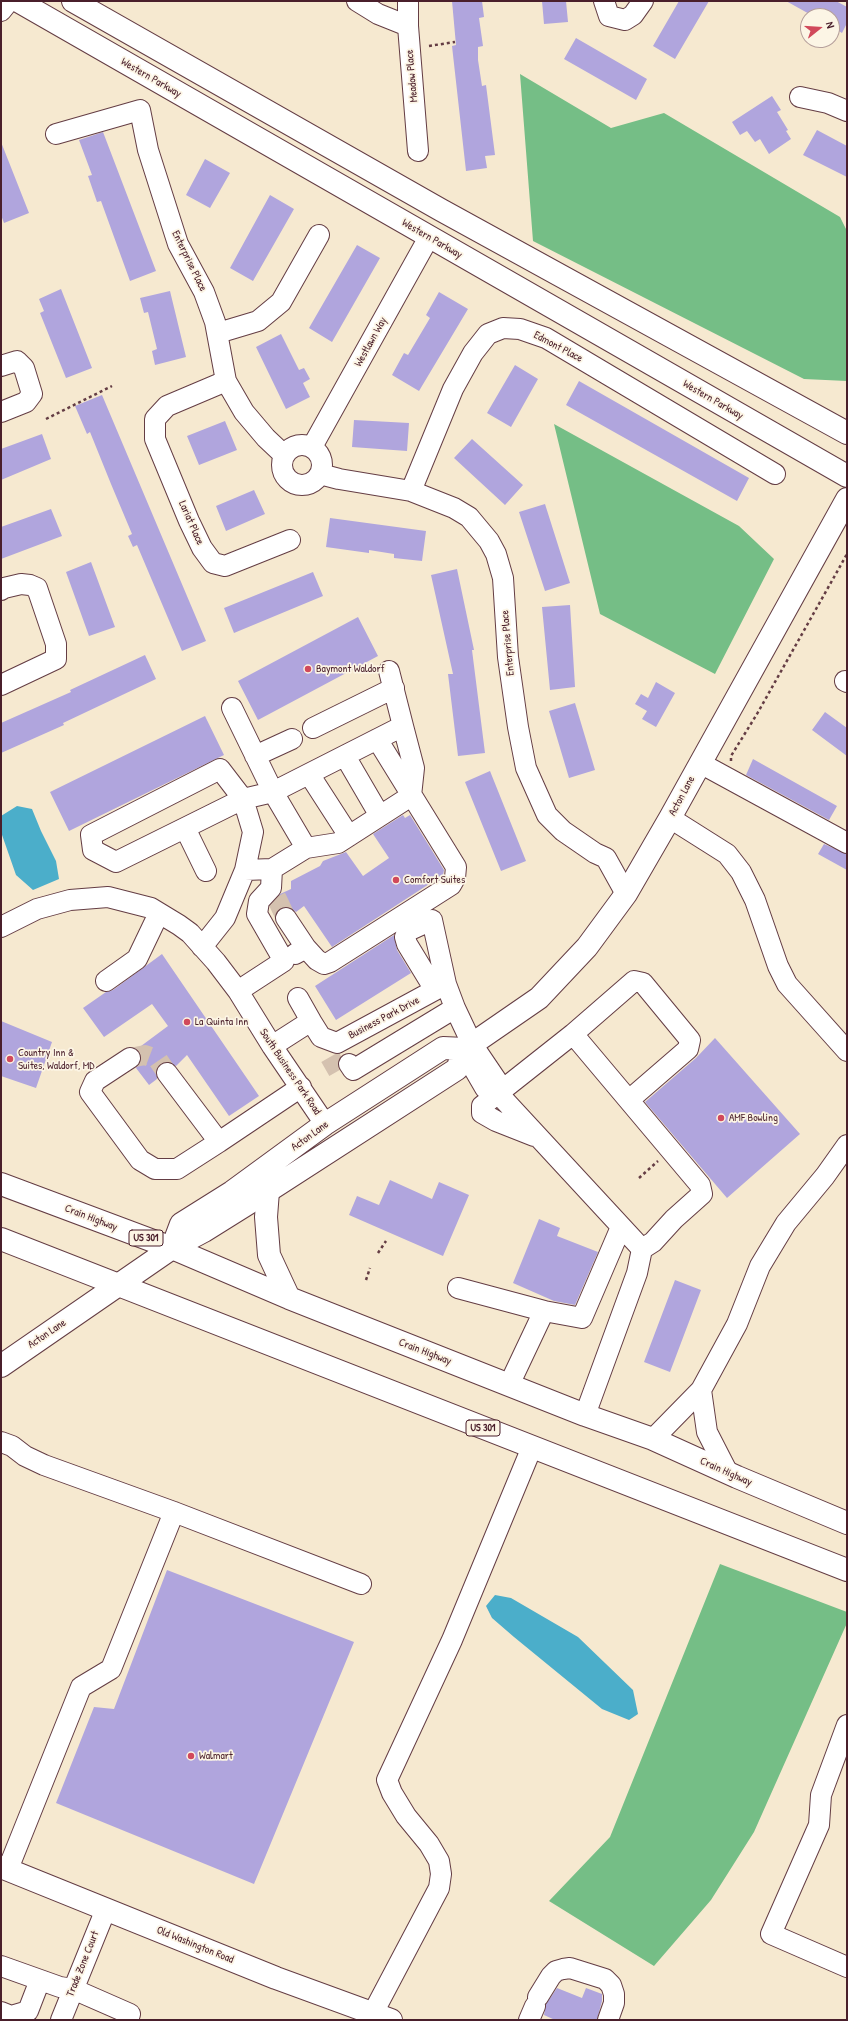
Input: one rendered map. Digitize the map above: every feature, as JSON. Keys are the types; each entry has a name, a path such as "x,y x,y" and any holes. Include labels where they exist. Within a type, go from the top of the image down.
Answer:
{"main road":[{"name":"Western Parkway","path":"18,1 847,476"},
{"path":"73,1 441,210 847,433"},
{"name":"Acton Lane","path":"172,1248 180,1224 232,1192 325,1124 444,1048 468,1046 539,998 587,947 626,894 847,500"},
{"name":"Acton Lane","path":"1,1366 172,1248 204,1231 268,1191 457,1069 468,1046"},
{"name":"Crain Highway","path":"1,1184 172,1248 289,1298 585,1415 653,1439 728,1473 847,1523"},
{"path":"268,1191 266,1217 269,1255 289,1298"},
{"name":"US 301","path":"1,1239 847,1570"},
{"path":"740,1529 776,1533 798,1538 847,1560"},
{"name":"Old Washington Road","path":"4,1868 276,1978 382,2017"}],"street":[{"path":"1,11 9,1"},
{"path":"357,1 378,14 408,26"},
{"name":"Meadow Place","path":"408,1 408,26 418,151"},
{"path":"604,1 609,16 625,20 634,15 643,1"},
{"path":"800,97 828,103 847,111"},
{"name":"Enterprise Place","path":"56,134 140,110 148,150 178,244 204,292 218,333 226,382 244,412 266,438 284,455"},
{"path":"218,333 258,321 281,302 319,235"},
{"name":"Westlawn Way","path":"312,447 429,237"},
{"name":"Edmont Place","path":"411,491 453,389 473,353 488,334 504,328 520,329 546,338 775,474"},
{"path":"1,366 17,361 24,368 32,394 26,402 1,412"},
{"name":"Lariat Place","path":"226,382 167,406 155,419 156,439 189,521 207,556 214,563 225,566 290,540"},
{"path":"300,444 312,447 321,455 322,462 320,474 312,483 299,485 293,483 288,479 282,467 284,455 288,450 300,444"},
{"name":"Enterprise Place","path":"320,474 339,479 411,491 454,508 469,517 489,541 496,554 503,578 508,657 518,727 526,768 547,815 564,831 594,853 606,858 626,894"},
{"path":"1,590 21,584 30,585 37,588 56,644 56,659 1,684"},
{"path":"313,728 392,679 414,768 411,796"},
{"path":"232,708 273,792 306,848"},
{"path":"202,947 225,918 244,870 254,832 243,799 220,769 91,835 93,850 116,862 243,799 273,792 403,726"},
{"path":"256,756 292,739"},
{"path":"286,918 306,948 317,960 324,964 330,962 451,885 455,878 456,867 377,739"},
{"path":"344,756 380,816"},
{"path":"700,763 847,843"},
{"path":"309,774 349,836"},
{"path":"284,961 257,914 259,901 306,848 338,843 411,796"},
{"path":"670,818 727,854 740,872 755,900 778,966 787,984 847,1051"},
{"path":"185,828 206,871"},
{"path":"244,870 273,884"},
{"name":"South Business Park Road","path":"1,927 37,909 70,900 108,897 131,902 159,913 185,929 202,947 238,991 272,1046 325,1124"},
{"path":"106,981 137,959 159,913"},
{"path":"238,991 306,948"},
{"path":"496,1091 573,1034 634,981 643,983 690,1040 688,1049 629,1100"},
{"name":"Business Park Drive","path":"272,1046 337,1050 440,987 454,1008 468,1046"},
{"path":"298,998 337,1050 370,1060 454,1008"},
{"path":"573,1034 700,1185 702,1194 674,1219 653,1242 642,1249 637,1273 585,1415"},
{"path":"468,1046 474,1069 485,1088 496,1091 642,1249"},
{"path":"337,1050 370,1060"},
{"path":"130,1058 95,1081 90,1092 140,1160 155,1169 177,1169 300,1087"},
{"path":"167,1073 219,1142"},
{"path":"653,1439 701,1390 737,1324 760,1266 786,1223 841,1168 847,1144"},
{"path":"458,1288 544,1311 582,1318 621,1227"},
{"path":"509,1385 544,1311"},
{"path":"701,1390 707,1432 728,1473"},
{"path":"1,1427 6,1444 25,1456 44,1465 174,1512 361,1584"},
{"path":"382,2017 439,1888 441,1874 439,1861 429,1844 406,1816 392,1793 388,1780 452,1640 532,1447"},
{"path":"4,1868 80,1687 110,1669 174,1512"},
{"path":"847,1725 821,1795 819,1825 771,1934 847,1967"},
{"name":"Trade Zone Court","path":"61,2020 106,1909"},
{"path":"1,1966 40,1980 73,1989 130,2014 128,2020"},
{"path":"534,2008 551,1976 556,1971 563,1968 570,1968 605,1979 612,1986 614,2003 608,2020"},
{"path":"1,2012 11,2016 28,2011 40,1980"}],"path":[{"path":"429,46 455,42"},
{"path":"46,419 112,386"},
{"path":"732,761 731,756 758,714 847,554"},
{"path":"638,1178 660,1160"},
{"path":"378,1253 386,1241"},
{"path":"366,1280 370,1268"}],"green space":[{"path":"520,74 611,128 664,113 840,217 847,231 847,381 804,379 533,241"},
{"path":"554,424 739,526 774,559 715,674 600,614"},
{"path":"720,1564 847,1612 847,1623 754,1832 711,1900 654,1966 549,1901 610,1837"}],"water":[{"path":"17,806 32,809 56,861 59,879 33,890 16,875 1,832 1,816"},
{"path":"495,1595 511,1598 578,1637 633,1690 638,1714 629,1720 602,1709 514,1637 492,1618 486,1606"}],"building":[{"path":"452,1 482,1 484,17 479,18 483,46 478,47 478,60 482,86 486,85 495,155 485,156 487,168 466,171 452,46 456,45"},
{"path":"542,1 566,1 568,22 544,24"},
{"path":"679,1 709,1 675,59 653,46"},
{"path":"786,1 836,1 847,7 847,23 842,33 840,32 840,8 800,9"},
{"path":"576,38 647,79 636,100 564,59"},
{"path":"772,96 781,110 777,112 788,130 786,131 791,139 769,154 760,139 755,142 747,131 740,135 732,122"},
{"path":"817,130 847,146 847,177 803,155"},
{"path":"103,132 156,271 130,281 101,201 97,202 88,176 92,175 79,140"},
{"path":"1,142 29,213 4,223 1,215"},
{"path":"205,159 230,173 210,208 186,195"},
{"path":"270,195 294,209 253,281 230,268"},
{"path":"357,245 380,258 332,342 309,328"},
{"path":"61,289 92,368 66,378 40,313 44,311 39,299"},
{"path":"170,291 186,357 155,365 152,351 157,349 148,312 144,313 140,298"},
{"path":"439,292 468,309 419,391 392,375 404,353 408,355 430,318 426,315"},
{"path":"281,334 299,370 304,368 310,379 303,383 310,397 286,409 256,347"},
{"path":"515,365 538,379 511,427 487,413"},
{"path":"579,381 749,478 737,501 566,405"},
{"path":"102,395 206,641 182,651 137,545 133,547 128,536 132,534 90,432 87,434 75,406"},
{"path":"354,420 409,423 407,451 352,447"},
{"path":"225,421 237,450 199,465 187,436"},
{"path":"42,434 51,459 1,480 1,449"},
{"path":"472,439 523,485 505,505 454,458"},
{"path":"254,490 265,514 226,531 216,506"},
{"path":"545,504 570,583 545,591 519,512"},
{"path":"51,509 62,536 1,559 1,527"},
{"path":"330,518 426,531 422,561 394,558 394,554 369,550 369,553 326,547"},
{"path":"91,562 115,627 89,636 66,572"},
{"path":"457,569 474,650 472,650 485,753 458,756 448,674 453,674 431,575"},
{"path":"313,572 323,596 234,633 224,608"},
{"path":"570,605 575,687 550,690 542,607"},
{"name":"Baymont Waldorf","path":"358,617 378,656 258,720 238,681"},
{"path":"145,655 156,679 63,723 64,725 1,753 1,723 71,692 70,690"},
{"path":"656,682 675,693 656,727 642,719 647,711 635,704 641,694 648,698"},
{"path":"575,703 595,770 569,778 549,711"},
{"path":"825,712 847,728 847,756 812,730"},
{"path":"205,716 224,755 69,831 50,792"},
{"path":"753,759 837,806 829,820 746,775"},
{"path":"490,771 526,861 501,871 465,782"},
{"name":"Comfort Suites","path":"403,815 405,818 410,815 444,870 443,875 332,947 304,906 296,912 291,908 280,908 275,917 270,906 280,894 291,889 291,881 320,866 323,861 346,852 363,876 389,858 373,834"},
{"path":"824,844 847,854 847,870 818,854"},
{"path":"394,935 397,950 411,973 336,1020 315,986"},
{"name":"La Quinta Inn","path":"162,954 259,1096 229,1116 187,1055 176,1066 166,1062 160,1064 156,1069 157,1079 149,1085 136,1068 141,1058 137,1049 168,1026 152,1004 104,1037 83,1008 106,992 113,990"},
{"path":"1,1021 52,1042 36,1088 1,1076"},
{"name":"AMF Bowling","path":"715,1038 800,1134 727,1198 645,1102 696,1058"},
{"path":"390,1180 432,1199 439,1182 469,1195 443,1256 349,1215 357,1196 379,1205"},
{"path":"539,1219 560,1228 557,1236 598,1252 575,1305 554,1301 513,1283"},
{"path":"675,1280 701,1290 670,1372 644,1362"},
{"name":"Walmart","path":"167,1570 354,1642 254,1884 56,1803 94,1707 114,1709"},
{"path":"557,1988 582,1998 586,1988 602,1994 602,2001 597,2020 555,2020 544,2015 546,2004"}],"tunnel":[{"path":"276,897 286,918"},
{"path":"130,1058 145,1055 158,1060 167,1073"},
{"path":"330,1057 338,1071"}],"place":[{"name":"Baymont Waldorf","path":"308,669"},
{"name":"Comfort Suites","path":"396,880"},
{"name":"La Quinta Inn","path":"187,1022"},
{"name":"Country Inn & Suites, Waldorf, MD","path":"10,1059"},
{"name":"AMF Bowling","path":"721,1118"},
{"name":"Walmart","path":"191,1756"}]}
